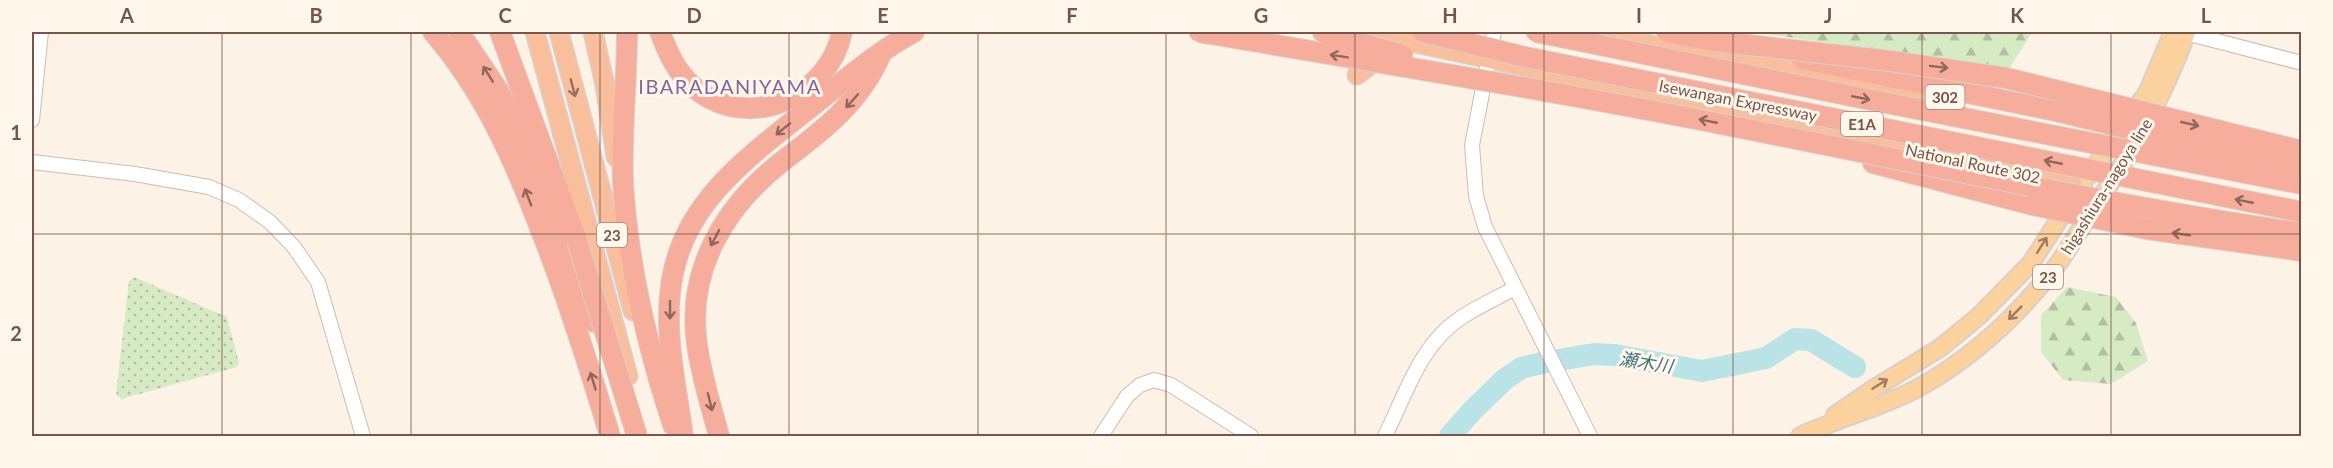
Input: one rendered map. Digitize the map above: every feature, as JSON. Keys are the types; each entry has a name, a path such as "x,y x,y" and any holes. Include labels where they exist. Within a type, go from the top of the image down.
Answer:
{"highway":[{"path":"433,32 468,78 489,111 516,166 573,316 610,436"},
{"path":"459,32 498,90 522,138 628,408"},
{"path":"494,32 512,91 618,338"},
{"path":"500,32 577,241 637,436"},
{"name":"23","path":"535,32 618,338 642,436"},
{"name":"23","path":"559,32 638,332 670,436"},
{"path":"593,32 613,128 638,332"},
{"path":"627,32 623,181 627,224 634,276 649,347 676,436"},
{"path":"660,32 676,68 698,91 726,104 758,108 787,101 813,84 833,58 842,32"},
{"path":"719,436 697,343 695,319 697,297 706,257 725,221 749,189 829,126 858,94 877,64 889,32"},
{"path":"683,436 670,337 670,292 679,252 695,218 719,186 754,153 858,70 914,32"},
{"path":"1198,32 1583,97 2039,189 2301,233"},
{"path":"1314,32 1362,38"},
{"path":"1322,32 1362,38 1583,97"},
{"name":"Isewangan Expressway","path":"1423,32 1548,62 2301,212"},
{"name":"Isewangan Expressway","path":"1536,32 2301,184"},
{"name":"302","path":"1587,32 1711,57 2019,110 2301,172"},
{"path":"1667,32 2000,99 2301,172"},
{"name":"National Route 302","path":"1362,38 1404,39 2080,187 2301,227"},
{"path":"1357,75 1404,39"},
{"path":"1714,41 1901,62 2006,78 2301,151"},
{"path":"1733,126 2074,215 2147,229 2301,251"}],"main road":[{"name":"higashiura-nagoya line","path":"1807,433 1873,388 1940,348 1979,316 2031,263 2080,187 2148,91 2182,32"},
{"name":"higashiura-nagoya line","path":"1807,433 1918,388 1966,357 2029,299 2055,267 2138,137 2177,58 2182,32"}],"street":[{"path":"32,120 41,32"},
{"path":"1494,32 1472,145 1476,196 1485,227 1590,436"},
{"path":"2182,32 2301,63"},
{"path":"32,162 135,174 209,187 239,200 270,222 294,247 318,282 363,436"},
{"path":"1385,436 1421,359 1438,336 1461,318 1515,288"},
{"path":"1101,436 1127,396 1140,385 1154,380 1171,385 1251,436"}],"green space":[{"path":"1759,32 2032,32 2009,69"},
{"path":"134,277 227,317 239,363 237,367 121,399 116,394 129,281"},
{"path":"2067,287 2116,297 2136,323 2148,361 2111,384 2063,380 2041,352 2041,315"}],"waterway":[{"name":"瀬木川","path":"1450,436 1505,379 1521,368 1594,354 1615,355 1702,371 1766,358 1795,339 1811,340 1855,367"}],"district":[{"name":"IBARADANIYAMA","path":"730,86"}]}
